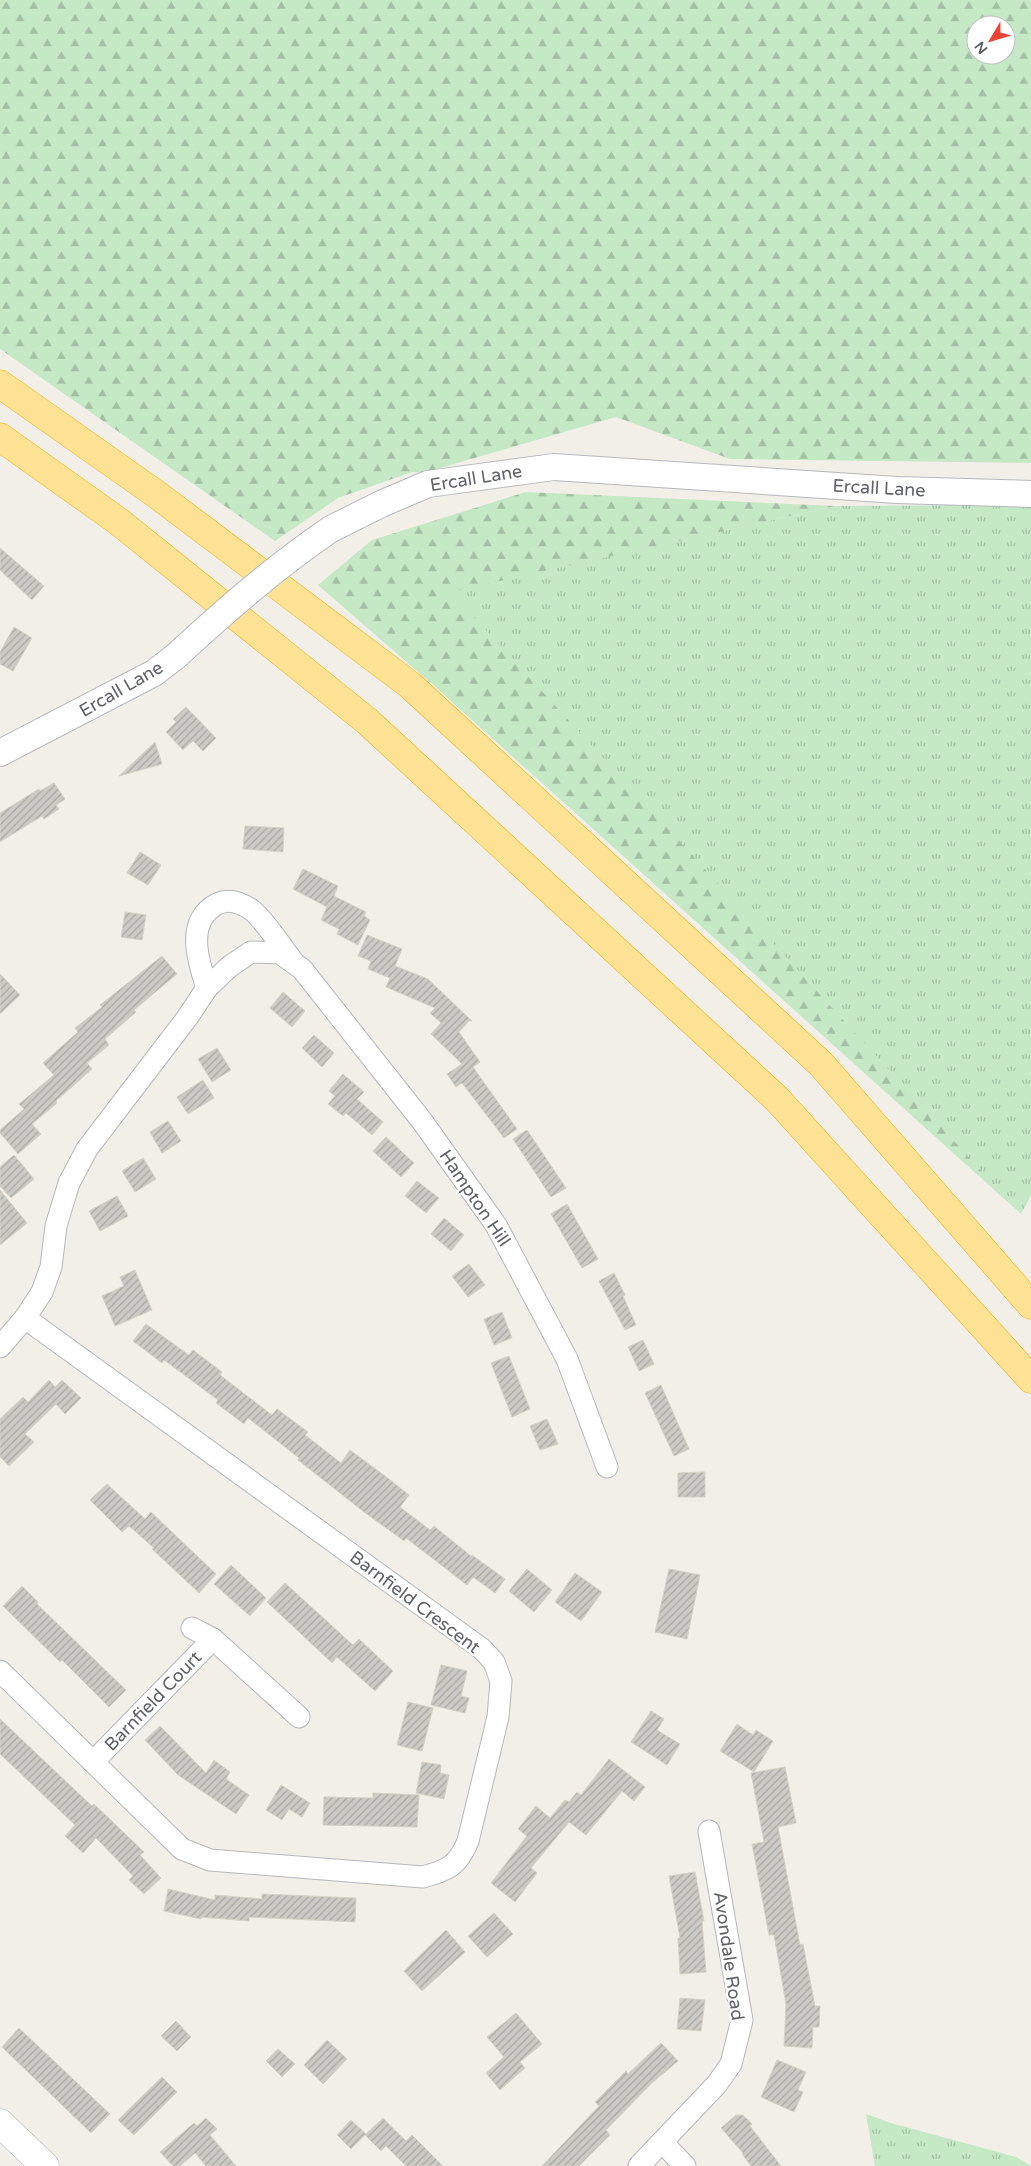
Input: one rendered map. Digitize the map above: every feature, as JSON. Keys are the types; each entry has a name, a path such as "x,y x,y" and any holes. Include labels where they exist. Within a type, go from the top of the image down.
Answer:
{"highway":[{"path":"0,384 156,494 410,685 822,1064 1031,1305"},
{"path":"0,437 118,521 367,721 777,1099 1031,1379"}],"main road":[{"path":"0,2123 45,2166"}],"street":[{"name":"Ercall Lane","path":"0,753 154,673 176,656 240,597 294,554 331,529 381,504 428,484 554,467 897,490 1031,494"},
{"name":"Hampton Hill","path":"207,988 199,964 197,928 201,917 210,908 221,902 234,902 254,912 302,970 422,1121 496,1225 567,1359 607,1466"},
{"path":"0,1347 25,1318 42,1292 51,1267 56,1226 69,1183 86,1149 187,1018 207,988 229,967 251,952 280,953 292,960"},
{"name":"Barnfield Crescent","path":"0,1671 182,1849 210,1860 423,1877 440,1873 453,1865 462,1855 468,1840 498,1717 501,1681 494,1662 482,1649 25,1318"},
{"name":"Barnfield Court","path":"192,1628 213,1640 299,1717"},
{"name":"Barnfield Court","path":"93,1762 213,1640"},
{"name":"Avondale Road","path":"639,2166 717,2084 731,2064 742,2020 709,1831"},
{"path":"662,2142 685,2166"}],"green space":[{"path":"0,0 1031,0 1031,463 730,459 616,417 426,472 412,472 338,498 275,541 0,349"},
{"path":"526,492 835,506 451,592 1021,1214 432,684 318,585 372,540"},
{"path":"1031,505 1031,1195 1021,1214 450,592 835,506"},
{"path":"866,2114 891,2123 1016,2157 1031,2166 875,2166"}],"building":[{"path":"0,548 44,586 32,600 0,570"},
{"path":"14,627 32,638 13,671 0,664 0,652"},
{"path":"186,707 216,738 203,751 193,741 183,750 166,732 176,722 173,719"},
{"path":"155,742 162,764 119,776"},
{"path":"54,783 65,799 56,805 59,809 44,819 42,816 0,842 0,813 39,789 40,791"},
{"path":"245,826 284,828 283,852 243,849"},
{"path":"140,852 161,865 148,885 127,873"},
{"path":"303,869 338,886 334,896 366,912 364,916 370,920 358,945 337,934 339,929 321,920 327,907 293,889"},
{"path":"125,912 146,915 142,940 121,937"},
{"path":"367,935 402,949 395,966 428,979 472,1021 469,1021 459,1032 480,1062 473,1067 517,1129 504,1138 462,1083 456,1087 447,1074 462,1064 431,1034 441,1023 430,1013 435,1008 386,987 390,978 368,969 371,961 358,956"},
{"path":"162,956 177,974 134,1010 136,1012 105,1039 109,1045 87,1063 92,1069 32,1124 41,1134 18,1154 0,1133 0,1130 24,1109 19,1104 54,1075 43,1063 78,1032 75,1028 102,1007 100,1005"},
{"path":"0,974 20,995 0,1014"},
{"path":"283,992 305,1011 292,1027 270,1008"},
{"path":"314,1035 334,1053 322,1067 302,1048"},
{"path":"217,1048 231,1070 212,1082 198,1059"},
{"path":"343,1074 364,1092 357,1099 383,1122 372,1135 346,1113 343,1116 328,1104 335,1096 329,1091"},
{"path":"203,1080 214,1098 188,1114 177,1097"},
{"path":"168,1121 181,1141 162,1153 150,1132"},
{"path":"527,1130 566,1188 551,1197 513,1139"},
{"path":"386,1137 414,1163 401,1177 373,1151"},
{"path":"14,1155 34,1179 11,1198 0,1186 0,1167"},
{"path":"143,1158 156,1179 135,1192 122,1171"},
{"path":"417,1181 439,1198 426,1213 405,1196"},
{"path":"0,1190 27,1223 0,1245"},
{"path":"117,1196 128,1216 100,1231 89,1211"},
{"path":"567,1204 598,1259 582,1268 551,1214"},
{"path":"444,1218 464,1235 451,1251 431,1234"},
{"path":"469,1264 485,1285 468,1297 452,1276"},
{"path":"135,1270 152,1310 115,1326 102,1296 124,1286 120,1277"},
{"path":"614,1273 625,1295 623,1296 636,1325 625,1330 599,1281"},
{"path":"502,1312 512,1338 494,1345 484,1319"},
{"path":"146,1324 189,1355 193,1350 222,1372 220,1375 272,1415 277,1409 308,1432 305,1435 341,1463 350,1450 389,1479 409,1495 400,1507 430,1530 434,1526 471,1556 505,1579 495,1593 473,1577 467,1585 406,1538 404,1541 364,1512 248,1418 244,1424 216,1403 218,1400 164,1360 162,1363 133,1341"},
{"path":"643,1340 654,1364 639,1371 628,1347"},
{"path":"509,1356 530,1409 512,1417 491,1363"},
{"path":"49,1380 55,1387 62,1380 81,1398 65,1414 56,1404 25,1434 34,1442 9,1466 0,1457 0,1419 23,1397 28,1402"},
{"path":"661,1385 689,1449 674,1456 645,1393"},
{"path":"547,1419 558,1444 540,1450 530,1426"},
{"path":"705,1472 705,1497 678,1497 678,1473"},
{"path":"107,1484 145,1519 151,1512 216,1574 199,1593 129,1526 122,1532 90,1500"},
{"path":"231,1565 266,1598 250,1616 214,1584"},
{"path":"527,1569 552,1590 534,1612 509,1591"},
{"path":"669,1569 700,1575 687,1639 655,1632"},
{"path":"575,1573 602,1592 581,1621 555,1602"},
{"path":"285,1583 353,1645 359,1639 393,1671 375,1691 337,1657 332,1663 267,1602"},
{"path":"22,1586 38,1602 37,1604 126,1690 109,1707 62,1660 60,1662 3,1606"},
{"path":"441,1665 467,1671 461,1696 469,1698 465,1713 431,1705"},
{"path":"408,1702 433,1708 422,1751 397,1745"},
{"path":"651,1711 664,1719 657,1730 680,1744 667,1765 631,1742"},
{"path":"0,1719 144,1852 140,1855 161,1878 144,1894 129,1880 133,1876 96,1838 83,1853 65,1836 75,1825 0,1754"},
{"path":"737,1724 753,1735 756,1730 773,1741 754,1772 720,1751"},
{"path":"160,1726 206,1773 214,1760 230,1772 226,1779 249,1795 236,1814 178,1775 145,1740"},
{"path":"609,1759 645,1787 634,1801 622,1791 586,1835 569,1822 531,1868 537,1873 515,1902 491,1883 527,1836 518,1829 536,1806 550,1818 565,1800 569,1802 577,1792 581,1795"},
{"path":"422,1762 441,1765 440,1773 449,1775 444,1799 416,1793"},
{"path":"785,1767 796,1823 778,1827 800,1945 803,1944 815,2006 820,2006 819,2027 813,2027 812,2048 784,2046 786,2004 774,1935 769,1935 752,1844 764,1842 751,1773"},
{"path":"281,1785 310,1803 302,1817 289,1809 282,1820 266,1810"},
{"path":"373,1793 419,1795 417,1827 323,1825 324,1797 373,1798"},
{"path":"695,1872 704,1921 702,1921 706,1972 680,1974 678,1938 680,1938 669,1876"},
{"path":"168,1889 215,1900 215,1895 262,1899 262,1894 356,1898 355,1922 249,1917 249,1921 201,1917 201,1919 164,1911"},
{"path":"494,1913 513,1934 487,1957 468,1936"},
{"path":"446,1930 465,1952 422,1991 404,1971"},
{"path":"680,1998 705,2000 701,2031 677,2029"},
{"path":"516,2013 542,2044 520,2062 525,2068 500,2090 486,2073 504,2057 487,2037"},
{"path":"176,2021 191,2037 177,2051 161,2036"},
{"path":"19,2028 110,2114 91,2133 2,2047"},
{"path":"327,2040 347,2059 323,2084 304,2065"},
{"path":"661,2043 678,2061 652,2083 606,2130 610,2135 579,2166 542,2166 599,2106 595,2102 626,2071 628,2074"},
{"path":"278,2049 295,2064 282,2077 266,2061"},
{"path":"777,2060 806,2072 798,2090 803,2092 794,2112 761,2097"},
{"path":"162,2077 177,2092 134,2135 118,2120"},
{"path":"736,2115 743,2115 752,2124 750,2126 781,2166 751,2166 743,2153 721,2128"},
{"path":"206,2118 217,2129 210,2135 236,2166 206,2166 195,2153 180,2166 173,2166 160,2152 194,2123 197,2126"},
{"path":"383,2118 406,2141 412,2135 443,2166 406,2166 386,2146 381,2151 365,2135"},
{"path":"351,2120 366,2134 351,2149 337,2135"}]}
